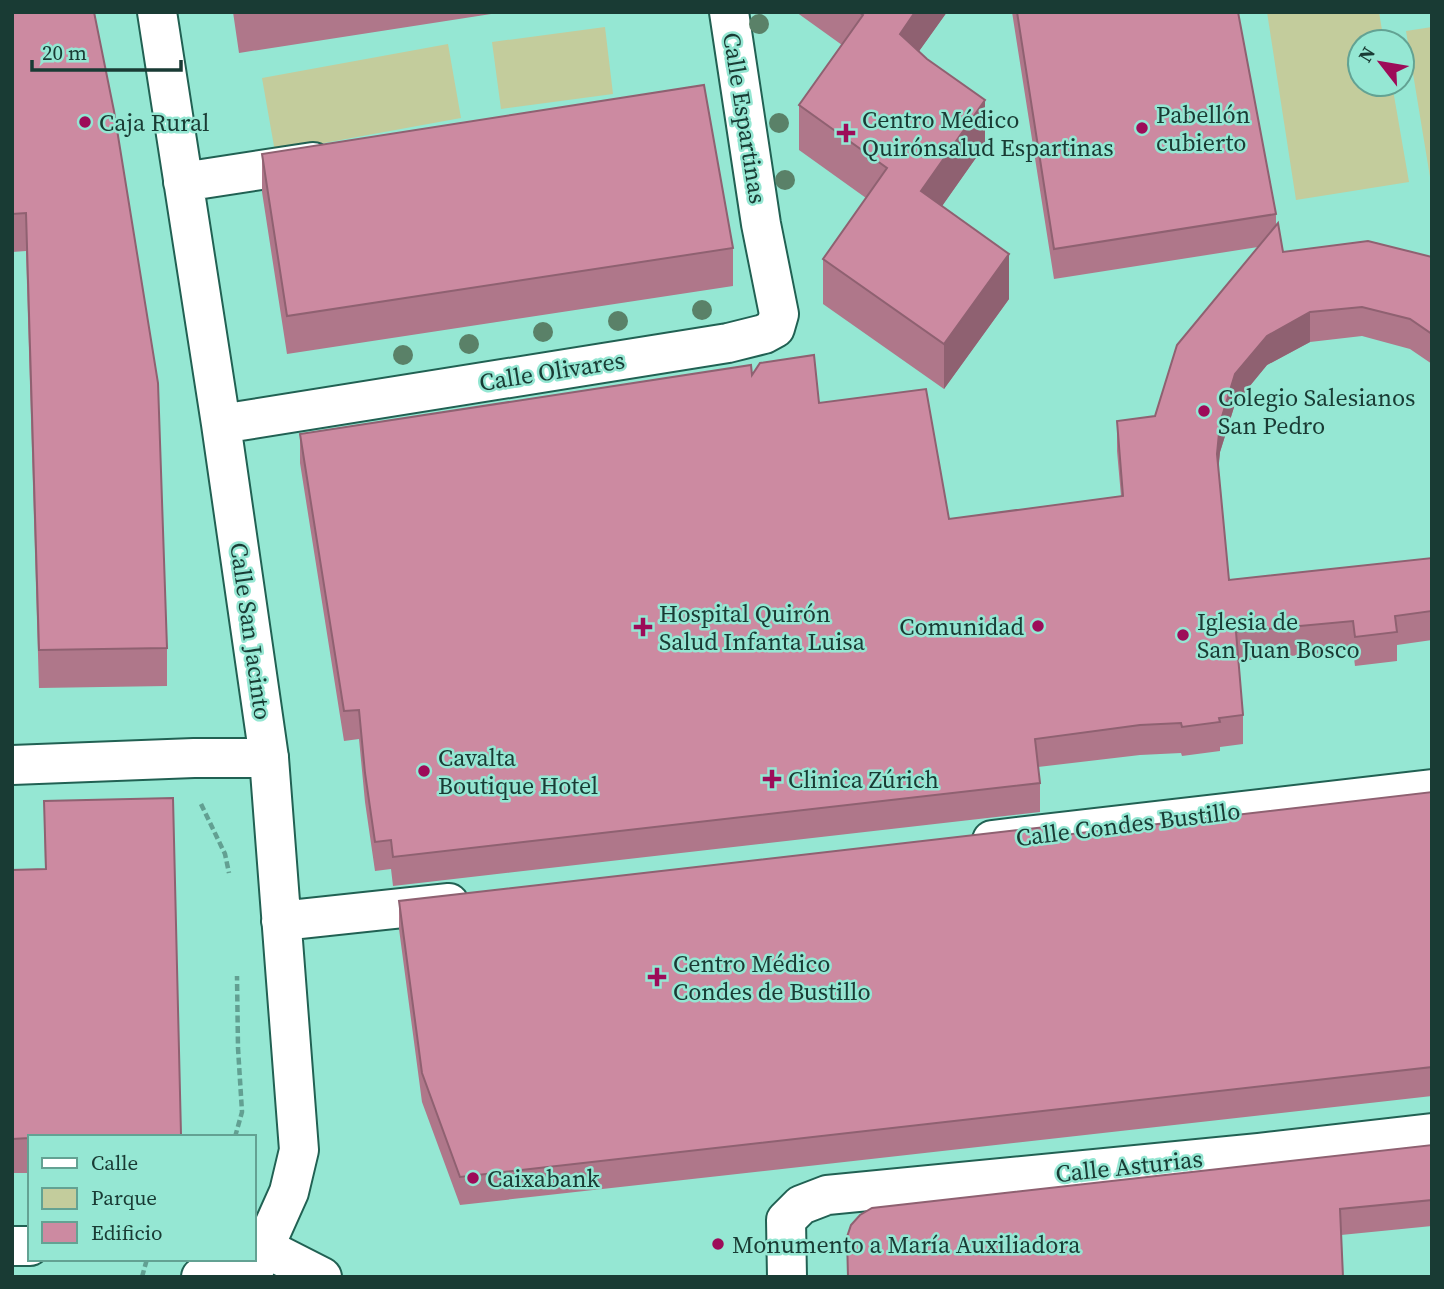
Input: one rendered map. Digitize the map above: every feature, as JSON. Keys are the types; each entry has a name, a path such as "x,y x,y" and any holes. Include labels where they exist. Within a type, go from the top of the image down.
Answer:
{"street":[{"name":"Calle San Jacinto","path":"157,12 222,424 269,758 299,1150 289,1192 257,1259"},
{"name":"Calle Espartinas","path":"729,12 725,96 761,224"},
{"path":"183,182 352,155"},
{"name":"Calle Olivares","path":"222,424 701,347 764,334 775,328 779,314 761,224"},
{"path":"12,765 269,758"},
{"name":"Calle Condes Bustillo","path":"962,844 1432,789"},
{"path":"281,921 479,899"},
{"name":"Calle Asturias","path":"787,1277 786,1220 801,1205 827,1195 1432,1133"},
{"path":"257,1259 322,1277"},
{"path":"201,1277 252,1261"}],"path":[{"path":"200,802 225,854 230,876"},
{"path":"236,966 242,1112 236,1135"}],"green space":[{"path":"1267,12 1379,12 1382,28 1346,28 1346,98 1394,98 1409,182 1296,200"},
{"path":"605,27 613,94 501,109 492,42"},
{"path":"1432,27 1430,177 1416,92 1416,29"},
{"path":"448,44 461,118 275,152 262,78"}],"building":[{"path":"12,12 94,12 114,111 158,383 167,648 39,650 26,213 12,214"},
{"path":"859,12 915,12 900,34 927,59 985,100 921,191 1009,254 944,344 823,259 887,168 799,105 863,15"},
{"name":"Pabellón cubierto","path":"1017,12 1238,12 1276,214 1054,249"},
{"path":"704,85 733,248 287,316 262,154"},
{"path":"1278,223 1283,252 1368,241 1432,257 1432,334 1410,319 1362,307 1310,312 1267,336 1235,374 1220,423 1217,454 1229,580 1432,558 1432,611 1395,616 1397,632 1355,637 1353,621 1236,632 1243,715 1219,718 1220,722 1182,727 1181,723 1140,725 1035,739 1040,783 393,857 391,840 375,842 359,710 344,711 300,434 751,365 752,375 760,363 814,355 819,403 926,389 949,519 1123,496 1117,421 1155,416 1177,345"},
{"path":"1432,792 1432,1067 460,1177 422,1073 399,901 1045,827 1046,837"},
{"path":"173,798 181,1135 28,1135 28,1138 12,1139 12,870 46,869 44,801"},
{"path":"1432,1145 1432,1200 1340,1209 1343,1277 848,1277 847,1237 851,1225 860,1215 872,1208"}],"place":[{"name":"Caja Rural","path":"85,122"},
{"name":"Pabellón cubierto","path":"1142,128"},
{"name":"Centro Médico Quirónsalud Espartinas","path":"846,133"},
{"name":"Colegio Salesianos San Pedro","path":"1204,411"},
{"name":"Comunidad","path":"1038,626"},
{"name":"Hospital Quirón Salud Infanta Luisa","path":"643,627"},
{"name":"Iglesia de San Juan Bosco","path":"1183,635"},
{"name":"Cavalta Boutique Hotel","path":"424,771"},
{"name":"Clinica Zúrich","path":"772,779"},
{"name":"Centro Médico Condes de Bustillo","path":"657,977"},
{"name":"Caixabank","path":"473,1178"},
{"name":"Monumento a María Auxiliadora","path":"718,1244"}]}
